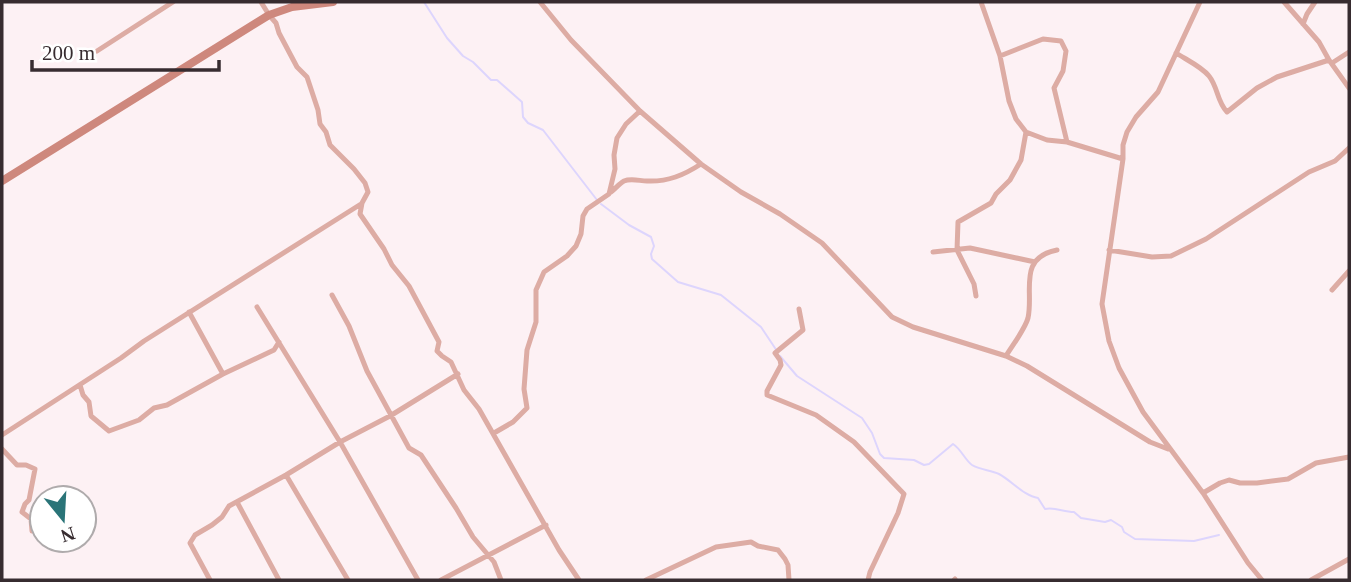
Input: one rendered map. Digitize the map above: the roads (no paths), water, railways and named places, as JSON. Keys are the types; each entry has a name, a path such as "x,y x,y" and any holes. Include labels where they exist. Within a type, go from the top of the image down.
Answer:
{"street":[{"path":"97,51 173,2"},
{"path":"261,2 276,23 297,67 307,78 320,124 330,145 345,158 365,183 368,192 360,214 392,265 409,286 439,342 438,351 451,362 464,390 494,433 559,550 579,580"},
{"path":"2,181 269,15 292,7 333,2"},
{"path":"540,2 571,40 640,111 701,164 822,243 892,317 913,327 1006,356 1027,366 1150,442 1168,449"},
{"path":"981,2 1000,56 1009,101 1016,119 1026,132 1123,159"},
{"path":"1200,2 1158,92 1127,132 1102,304 1109,341 1119,368 1143,412 1203,493 1262,580"},
{"path":"1284,2 1319,42 1349,88"},
{"path":"1303,24 1315,2"},
{"path":"1000,56 1043,38 1060,41 1066,51 1063,71 1055,88 1067,142"},
{"path":"1176,53 1208,74 1220,106 1227,112 1257,88 1277,77 1330,61 1349,52"},
{"path":"609,194 615,169 617,138 626,124 640,111"},
{"path":"976,296 974,284 957,250 958,222 991,203 1010,180 1021,160 1026,132"},
{"path":"1109,250 1152,257 1171,256 1206,239 1308,172 1335,161 1349,148"},
{"path":"494,433 513,422 527,408 524,389 527,350 536,322 536,289 544,272 576,246 587,209 625,180 667,180 684,175 701,164"},
{"path":"2,435 362,203"},
{"path":"933,252 970,248 1035,262"},
{"path":"1006,356 1028,319 1030,274 1035,262 1049,251 1057,250"},
{"path":"1332,289 1349,271"},
{"path":"332,295 390,416 409,448 421,455 473,537 494,562 501,580"},
{"path":"257,307 340,442 418,580"},
{"path":"799,309 803,330 777,352 781,365 767,395 816,415 853,442 904,494 869,580"},
{"path":"189,312 223,374"},
{"path":"80,385 89,402 91,416 109,431 139,420 154,408 175,401 274,349 279,342"},
{"path":"209,580 190,543 195,535 222,517 229,506 390,416 458,374"},
{"path":"2,449 17,466 26,465 35,469 32,484"},
{"path":"1203,493 1229,480 1257,483 1288,479 1316,463 1349,457"},
{"path":"286,475 348,580"},
{"path":"28,501 24,503 22,512 28,517"},
{"path":"237,502 279,580"},
{"path":"441,580 546,525"},
{"path":"646,580 716,547 751,542 778,550 788,565 789,580"},
{"path":"1311,580 1347,562"}],"waterway":[{"path":"424,2 447,38 463,56 522,102 523,117 528,123 543,130 597,200"},
{"path":"601,204 629,225 651,237 654,246 652,259 678,282 721,295 761,327 777,351"},
{"path":"780,356 797,376 862,418 884,458 929,464 953,444 972,465 999,474 1038,498 1045,509 1074,512 1081,518 1105,522 1111,520 1135,539 1194,541 1219,535"}]}
